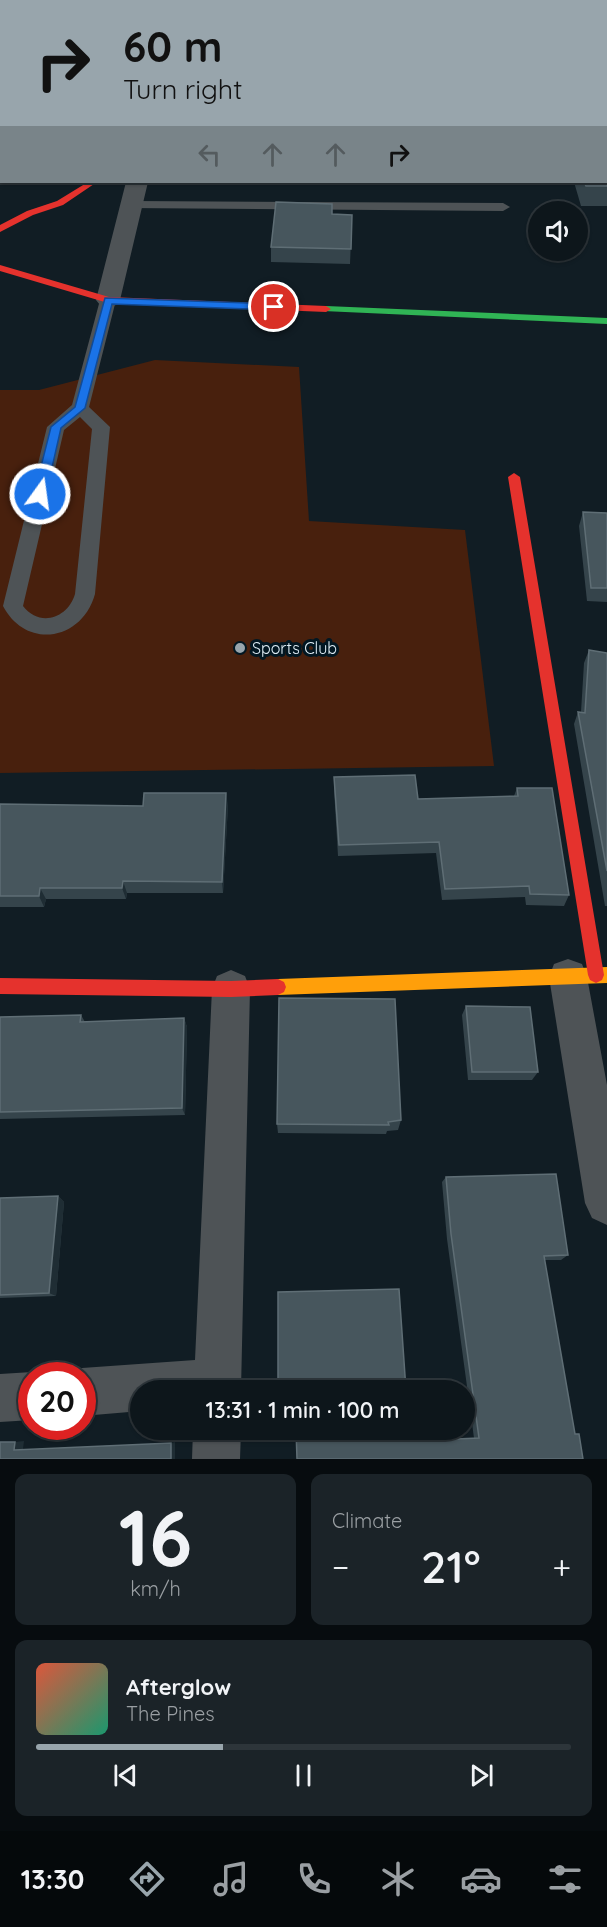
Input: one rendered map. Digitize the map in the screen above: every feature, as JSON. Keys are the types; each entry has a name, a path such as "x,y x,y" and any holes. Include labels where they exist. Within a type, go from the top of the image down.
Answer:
{"street":[{"path":"0,238 6,227 30,213 60,203 91,183"},
{"path":"108,300 137,183"},
{"path":"30,213 41,195"},
{"path":"0,268 108,300 607,321"},
{"path":"514,477 590,976 607,1203"},
{"path":"0,986 231,989 590,976"},
{"path":"217,1380 231,989"},
{"path":"96,1391 130,1390"},
{"path":"0,1398 18,1397"},
{"path":"216,1459 217,1440"}],"lane":[{"path":"132,205 503,207"},
{"path":"80,408 100,427 85,594 76,614 67,622 53,626 37,626 24,622 16,615 13,606 56,427 80,408 108,300"}],"shaded area":[{"name":"Sports Club","path":"155,360 299,367 309,521 465,530 494,766 0,773 0,390 39,390"}],"building":[{"path":"584,183 607,183 607,186 586,186"},
{"path":"276,202 332,204 332,214 352,215 351,249 271,247"},
{"path":"583,512 607,513 607,588 591,588"},
{"path":"589,650 607,653 607,871 578,712 585,713"},
{"path":"415,775 418,799 518,796 517,788 552,788 569,895 530,894 529,886 445,889 439,842 339,845 334,777"},
{"path":"144,793 226,793 222,882 123,881 122,888 40,888 39,896 0,896 0,804 143,806"},
{"path":"279,998 395,999 401,1120 388,1122 389,1125 277,1124"},
{"path":"466,1006 530,1007 538,1072 472,1072"},
{"path":"81,1015 80,1022 184,1018 182,1108 0,1112 0,1017"},
{"path":"556,1174 568,1255 544,1256 575,1434 579,1434 583,1459 297,1459 296,1440 409,1441 475,1440 479,1438 475,1409 475,1380 471,1380 451,1234 446,1177"},
{"path":"58,1196 49,1293 0,1295 0,1198"},
{"path":"399,1289 405,1380 278,1380 278,1292"},
{"path":"0,1442 15,1442 14,1450 171,1443 171,1459 0,1459"}],"traffic: fast":[{"path":"326,309 607,321"}],"traffic: slow":[{"path":"278,987 607,975"}],"traffic: jam":[{"path":"0,229 30,213 60,203 91,183"},
{"path":"0,268 108,300 326,309"},
{"path":"514,477 596,975"},
{"path":"0,986 231,989 278,987"}],"place":[{"name":"Sports Club","path":"240,648"}],"route":[{"path":"40,494 56,427 80,408 108,300 274,307"}]}
